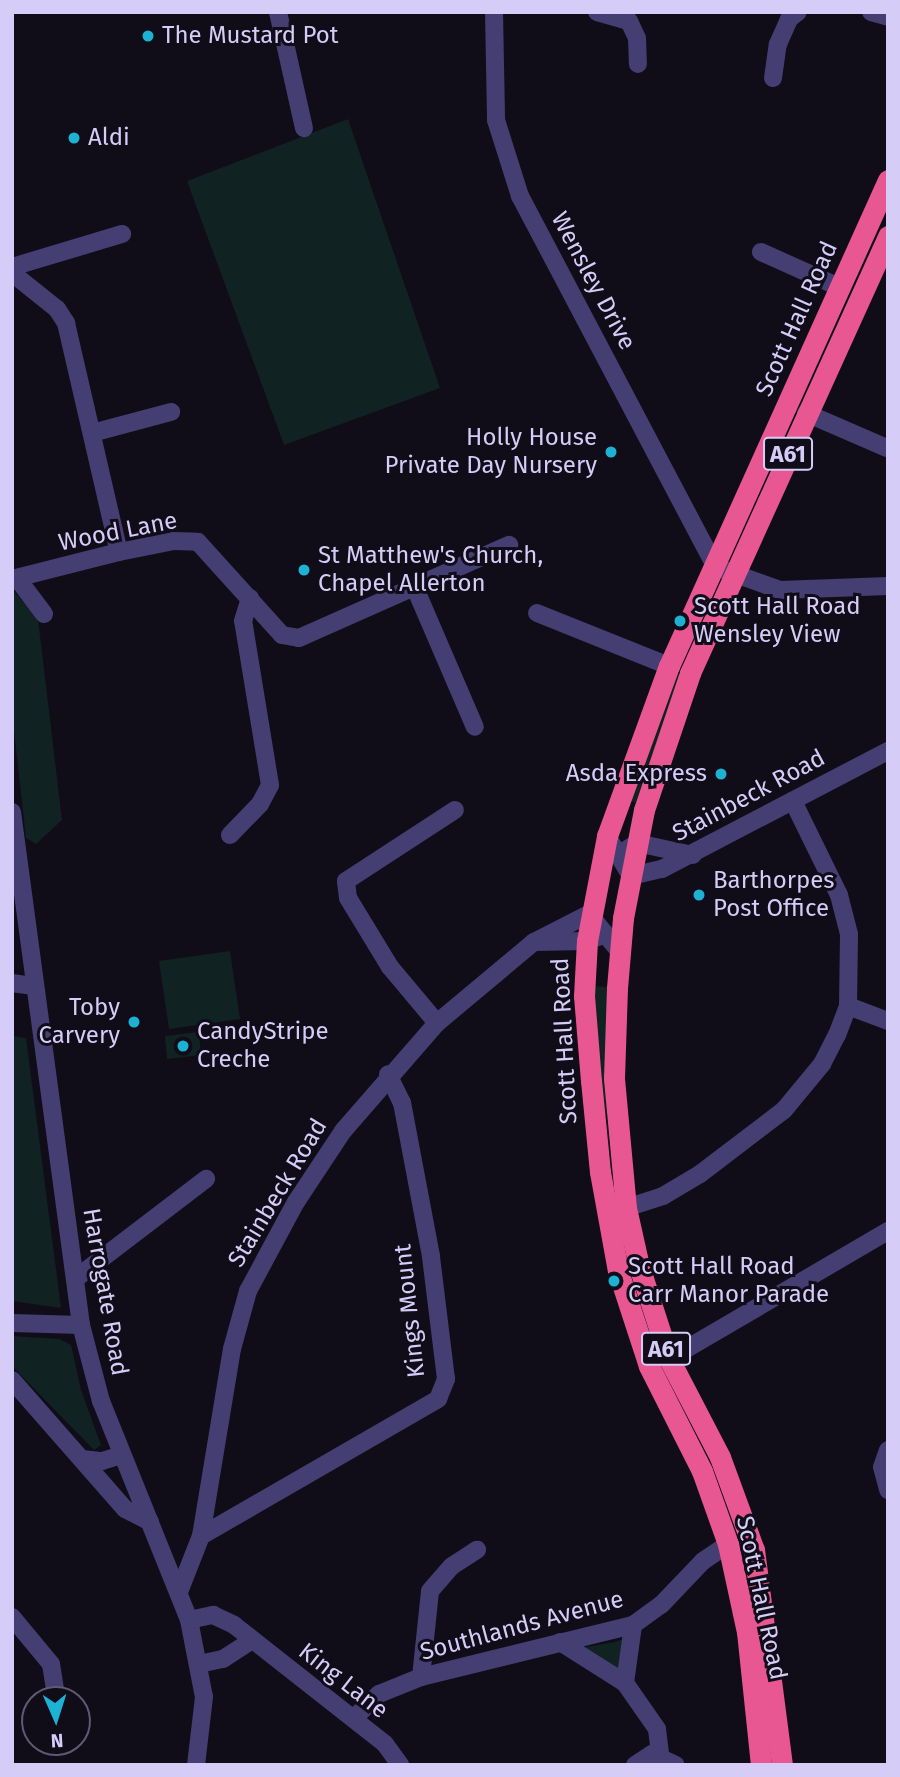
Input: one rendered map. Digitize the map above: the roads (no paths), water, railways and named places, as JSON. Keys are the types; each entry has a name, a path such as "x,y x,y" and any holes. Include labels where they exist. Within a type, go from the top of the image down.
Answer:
{"highway":[{"name":"Scott Hall Road","path":"761,1765 747,1632 728,1544 702,1471 649,1366 618,1271 600,1172 584,996 596,938 589,914 607,836 669,666 720,562 888,180"},
{"name":"Scott Hall Road","path":"782,1765 754,1550 720,1457 669,1359 639,1266 626,1208 614,1079 620,952 623,918 648,797 690,673 720,562 806,413 888,236"}],"street":[{"path":"278,12 304,128"},
{"name":"Wensley Drive","path":"494,12 496,120 520,196 720,562"},
{"path":"597,12 629,21 637,38 638,64"},
{"path":"773,78 778,44 789,19 798,12"},
{"path":"872,12 888,17"},
{"path":"12,267 122,234"},
{"path":"761,252 841,288"},
{"path":"12,273 57,309 66,323 119,552"},
{"path":"92,433 171,412"},
{"path":"806,413 887,448"},
{"name":"Wood Lane","path":"14,579 119,552 174,541 198,542 282,635 299,638 509,545"},
{"path":"720,562 780,590 888,586"},
{"path":"14,579 44,614"},
{"path":"415,588 475,727"},
{"path":"230,835 260,804 271,785 243,621 250,598"},
{"path":"537,613 669,666"},
{"name":"Stainbeck Road","path":"631,876 662,869 693,855 888,751"},
{"path":"626,1208 663,1196 700,1174 784,1110 822,1064 848,1006 852,968 839,895 793,801"},
{"path":"436,1023 390,967 348,898 346,881 455,810"},
{"name":"Harrogate Road","path":"12,812 15,861 81,1325 100,1401 189,1620 199,1664 204,1705 196,1765"},
{"path":"607,836 631,876"},
{"path":"599,870 637,843 693,855"},
{"name":"Stainbeck Road","path":"179,1592 201,1536 232,1349 248,1291 296,1202 388,1074 436,1023 534,942 589,914"},
{"path":"534,942 596,938 623,918"},
{"path":"596,938 620,952"},
{"path":"12,983 34,986"},
{"path":"848,1006 888,1021"},
{"name":"Kings Mount","path":"201,1536 438,1399 446,1379 431,1256 402,1103 388,1074"},
{"path":"75,1279 206,1179"},
{"path":"669,1359 888,1230"},
{"path":"12,1323 81,1325"},
{"path":"12,1380 125,1509 150,1522"},
{"path":"888,1450 882,1467 888,1490"},
{"path":"82,1459 102,1461 122,1455"},
{"name":"Southlands Avenue","path":"354,1718 379,1694 421,1677 633,1625 661,1605 703,1561 728,1544"},
{"path":"421,1677 430,1591 452,1566 477,1550"},
{"name":"King Lane","path":"189,1620 213,1615 252,1640 385,1744 400,1765"},
{"path":"12,1617 51,1664 55,1686"},
{"path":"625,1683 633,1625"},
{"path":"199,1664 223,1659 252,1640"},
{"path":"560,1642 625,1683 657,1729 660,1754"},
{"path":"635,1765 643,1757 660,1754 676,1765"}],"place":[{"name":"The Mustard Pot","path":"148,36"},
{"name":"Aldi","path":"74,138"},
{"name":"Holly House Private Day Nursery","path":"611,452"},
{"name":"St Matthew's Church, Chapel Allerton","path":"304,570"},
{"name":"Scott Hall Road Wensley View","path":"680,621"},
{"name":"Asda Express","path":"721,774"},
{"name":"Barthorpes Post Office","path":"699,895"},
{"name":"Toby Carvery","path":"134,1022"},
{"name":"CandyStripe Creche","path":"183,1046"},
{"name":"Scott Hall Road Carr Manor Parade","path":"614,1281"}]}
